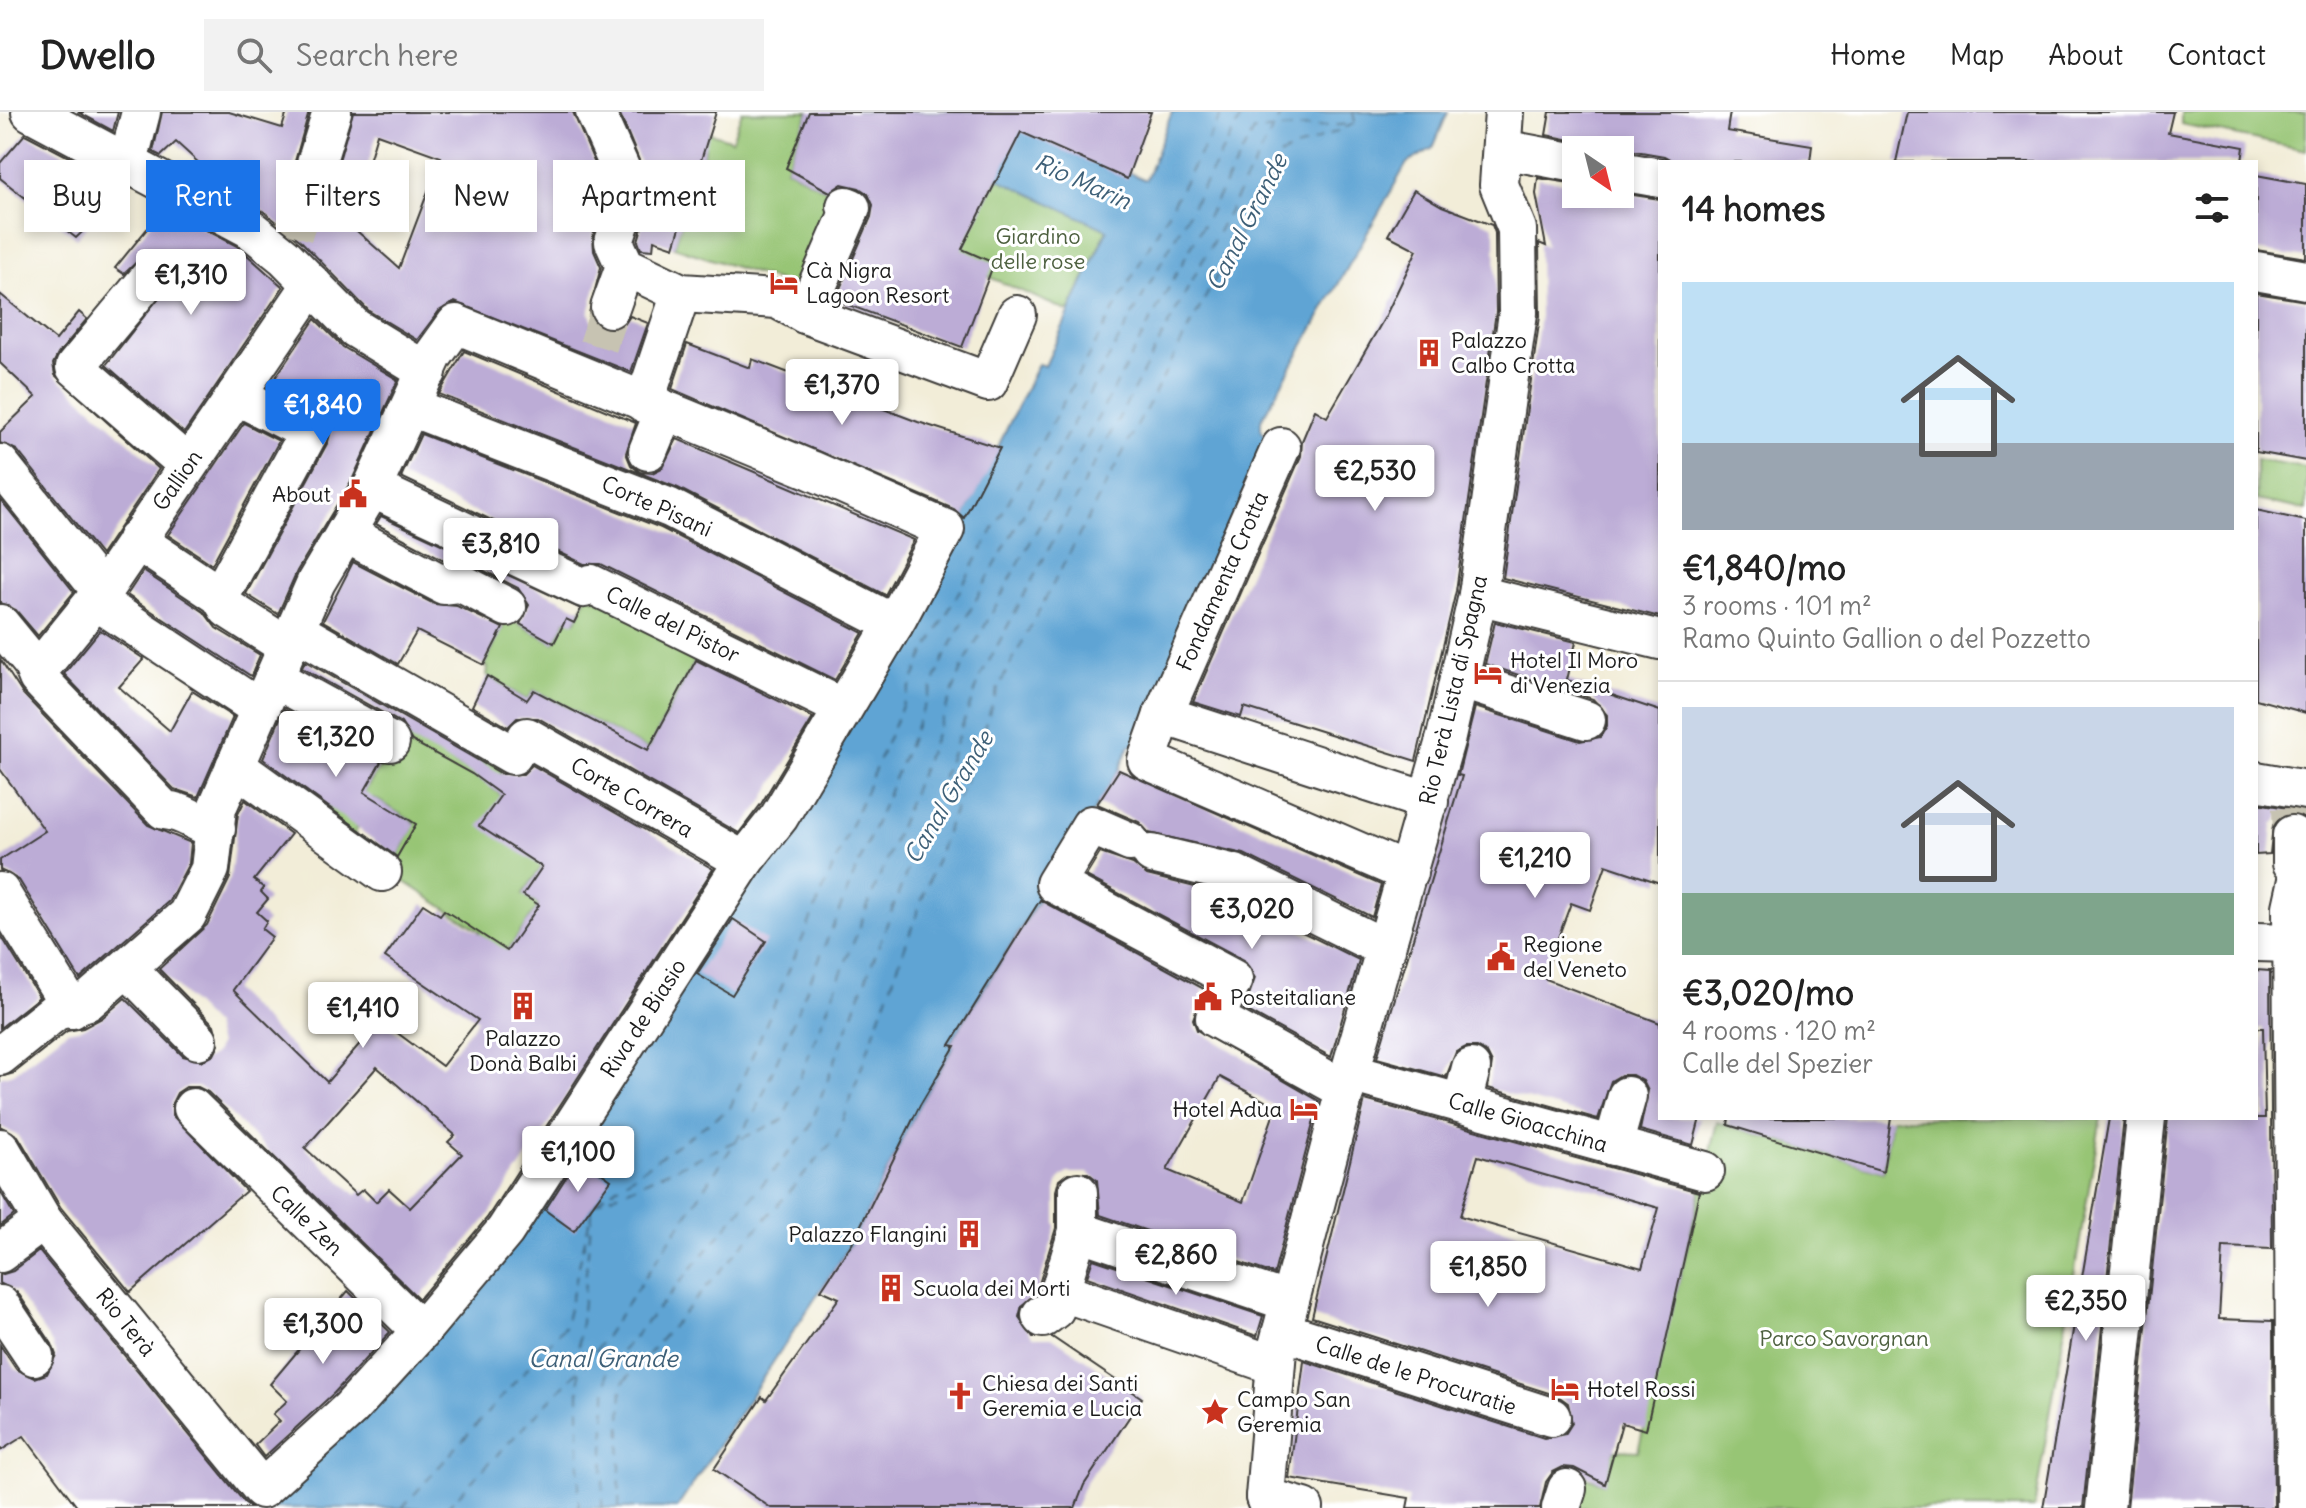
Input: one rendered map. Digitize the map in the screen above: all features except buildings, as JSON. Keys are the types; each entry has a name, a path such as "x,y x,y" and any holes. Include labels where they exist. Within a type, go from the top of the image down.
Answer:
{"street":[{"path":"31,112 124,160"},
{"path":"129,160 141,112"},
{"path":"317,160 332,112"},
{"path":"595,112 606,144 626,181 614,242 625,266 610,308"},
{"path":"1503,130 1562,157"},
{"name":"Rio Terà Lista di Spagna","path":"1280,1337 1348,1082 1429,802 1478,595 1518,313 1517,229 1499,185 1503,130"},
{"path":"130,163 288,248 312,284 355,328 427,372"},
{"path":"1634,173 1658,178"},
{"path":"789,299 849,207"},
{"path":"2258,271 2306,280"},
{"path":"648,451 654,408 655,275 789,299 988,382 1017,315"},
{"path":"150,277 75,367 188,465"},
{"name":"Gallion","path":"32,663 46,661 98,596 312,284"},
{"path":"0,1056 56,1011 72,1009 88,1001 187,915 210,869 217,808 316,582 372,488 427,372 456,324 592,362 654,408"},
{"path":"220,596 309,432 236,395"},
{"name":"Corte Pisani","path":"411,407 670,508 894,624"},
{"name":"Riva de Biasio","path":"262,1489 350,1409 505,1231 744,861 779,817 894,624 945,529 811,470 654,408"},
{"name":"Fondamenta Crotta","path":"1281,447 1163,715 1147,760 1408,873"},
{"path":"0,464 98,596 279,666 390,742"},
{"name":"Calle del Pistor","path":"372,488 584,588 591,584 843,708"},
{"path":"345,533 444,585 461,583 507,607"},
{"path":"136,540 220,596 279,666"},
{"path":"1478,595 1658,640"},
{"path":"0,624 32,663 38,678 164,810 182,811 198,825 216,829"},
{"name":"Corte Correra","path":"279,666 518,750 527,737 744,861"},
{"path":"1459,679 1586,720"},
{"path":"1163,715 1429,802"},
{"path":"235,766 382,872"},
{"path":"2287,800 2292,863 2303,871 2292,907 2274,942 2296,1508"},
{"name":"Calle Gioacchina","path":"1386,949 1235,874 1142,848 1091,825 1055,884 1233,979 1215,1018 1348,1082 1466,1086 1613,1146 1705,1171"},
{"path":"0,892 72,1009"},
{"path":"127,968 198,1040"},
{"path":"1613,1146 1627,1096"},
{"name":"Calle Zen","path":"193,1108 421,1331"},
{"path":"2105,1508 2146,1120"},
{"name":"Rio Terà","path":"0,1148 43,1221 262,1489"},
{"path":"1078,1192 1078,1231 1055,1296 1174,1332 1280,1337"},
{"path":"0,1253 43,1221"},
{"path":"1078,1231 1280,1337"},
{"path":"0,1305 34,1356"},
{"path":"1280,1337 1267,1503 1304,1508"},
{"name":"Calle de le Procuratie","path":"1280,1337 1551,1417"}],"green space":[{"path":"742,112 809,112 786,168 848,202 809,291 674,247 679,232 745,232 745,160 701,160 705,148 701,130 732,140"},
{"path":"2181,112 2306,112 2306,150 2181,124"},
{"name":"Giardino delle rose","path":"998,178 1107,229 1069,312 989,277 958,248"},
{"path":"2258,460 2306,468 2306,510 2258,500"},
{"path":"588,595 701,650 648,750 534,690 527,700 487,676 488,667 484,665 508,618 554,643 566,619 575,622"},
{"path":"401,733 466,770 477,751 504,768 492,788 501,795 542,867 523,894 539,905 505,954 462,959 480,931 390,872 415,823 374,798 349,844 318,822 338,789 364,793"},
{"name":"Parco Savorgnan","path":"1891,1120 2101,1120 2034,1508 1571,1508 1580,1475 1604,1483 1614,1450 1638,1451 1717,1122 1883,1172"}],"water":[{"name":"Canal Grande","path":"856,112 991,112 1146,180 1172,112 1448,112 1433,148 1407,163 1261,420 1261,430 1267,438 1208,577 1201,576 1139,747 1130,745 1119,770 950,1044 955,1046 920,1105 853,1241 677,1508 258,1508 254,1503 437,1330 950,546 1038,364 1045,366 1107,230"}],"ferry route":[{"path":"597,1201 730,1108 923,657 1223,112"},
{"path":"446,1508 593,1355 756,1111 945,656 1244,112"},
{"path":"602,1508 607,1369 809,1129 981,676 1282,112"},
{"path":"1353,112 1355,122"},
{"path":"619,1508 622,1384 836,1138 999,686 1281,155 1356,123"},
{"path":"594,1204 783,1120 963,666 1254,131 1352,124"},
{"path":"402,1508 565,1326 593,1205"},
{"path":"579,1508 579,1341 592,1213"}],"tunnel":[{"path":"598,346 610,308"},
{"path":"2291,808 2292,835"}],"place":[{"name":"Cà Nigra Lagoon Resort","path":"784,283"},
{"name":"Palazzo Calbo Crotta","path":"1429,353"},
{"name":"About","path":"353,494"},
{"name":"Hotel Il Moro di Venezia","path":"1488,673"},
{"name":"Regione del Veneto","path":"1501,957"},
{"name":"Posteitaliane","path":"1208,997"},
{"name":"Palazzo Donà Balbi","path":"523,1006"},
{"name":"Hotel Adua","path":"1304,1109"},
{"name":"Palazzo Flangini","path":"969,1234"},
{"name":"Scuola dei Morti","path":"891,1288"},
{"name":"Hotel Rossi","path":"1565,1389"},
{"name":"Chiesa dei Santi Geremia e Lucia","path":"960,1396"},
{"name":"Campo San Geremia","path":"1215,1412"}],"water label":[{"name":"Rio Marin","path":"1083,181"}]}
